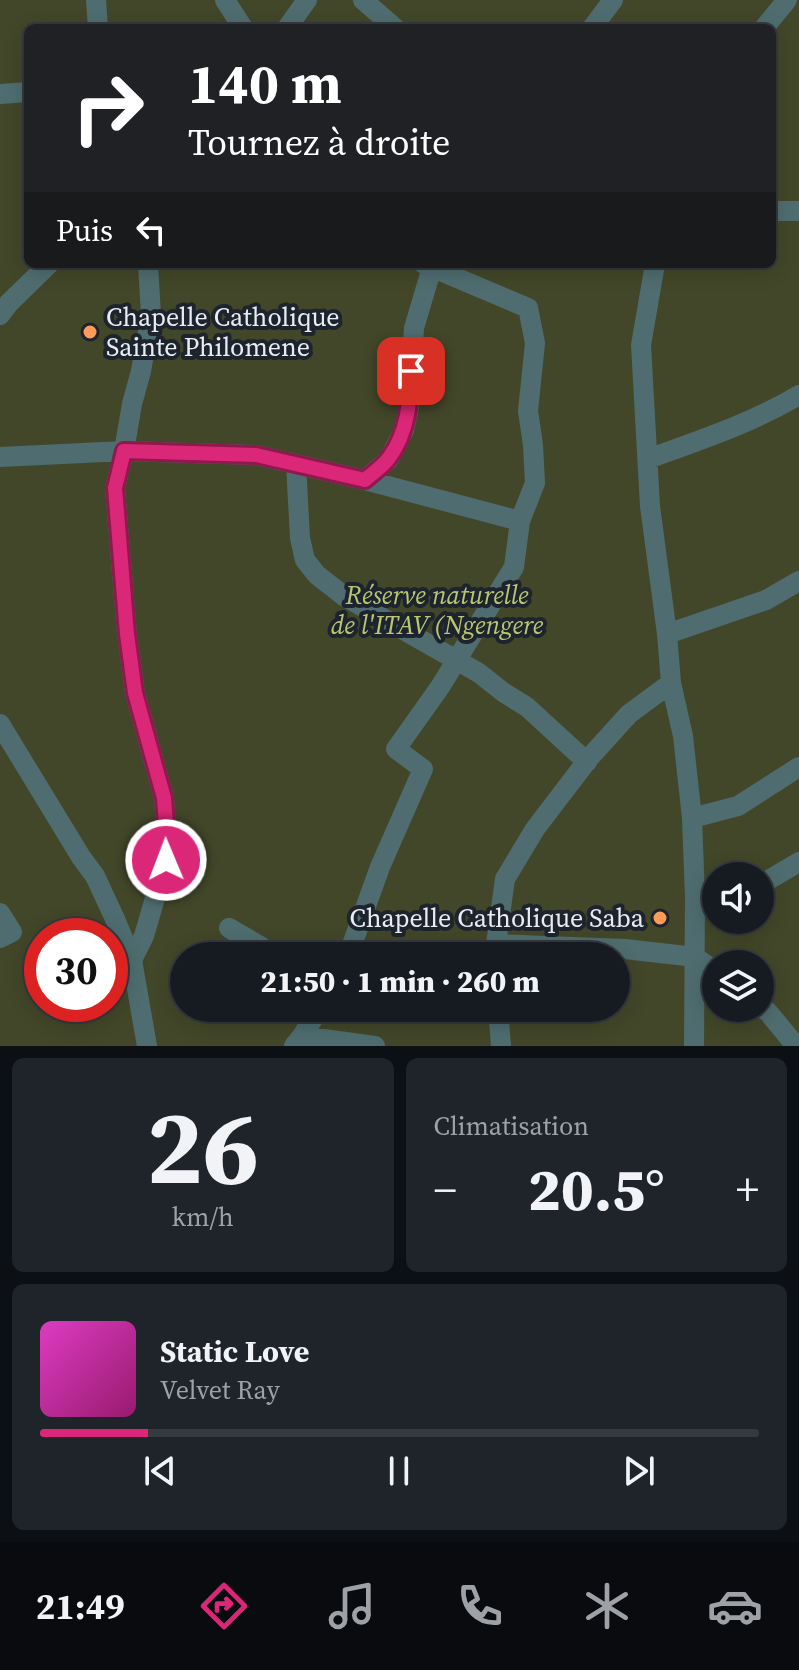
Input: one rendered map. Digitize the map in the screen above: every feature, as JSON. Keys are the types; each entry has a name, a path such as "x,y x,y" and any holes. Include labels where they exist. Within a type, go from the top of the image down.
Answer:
{"street":[{"path":"96,0 98,24"},
{"path":"225,0 240,24"},
{"path":"290,24 307,0"},
{"path":"363,0 390,24"},
{"path":"595,24 613,0"},
{"path":"767,24 787,0"},
{"path":"0,94 24,92"},
{"path":"776,211 799,211"},
{"path":"0,315 45,268"},
{"path":"132,960 144,936 166,860 167,837 164,798 135,693 115,488 151,315 148,268"},
{"path":"365,480 389,459 404,430 409,407 414,328 429,268"},
{"path":"353,942 380,867 423,769 396,749 457,660 514,567 520,521 535,483 528,411 535,343 528,308 437,268"},
{"path":"654,268 641,345 650,506 671,683 683,736 692,818 694,1046"},
{"path":"648,459 735,427 799,395"},
{"path":"0,457 124,451 256,455 520,521"},
{"path":"296,464 300,538 305,560 317,575 344,596 479,673 527,707 587,762"},
{"path":"667,634 766,600 799,581"},
{"path":"497,942 505,879 535,829 629,714 671,683"},
{"path":"0,724 95,876 115,919 132,960 147,1046"},
{"path":"692,818 738,806 799,767"},
{"path":"774,877 799,862"},
{"path":"695,898 702,897"},
{"path":"0,913 12,932 0,938"},
{"path":"229,928 253,942"},
{"path":"630,950 695,957 702,962"},
{"path":"774,1019 796,1046"},
{"path":"311,1022 298,1041 375,1046"},
{"path":"499,1022 501,1046"}],"green space":[{"name":"Réserve naturelle de l'ITAV (Ngengere","path":"0,0 799,0 799,1046 0,1046"}],"place":[{"name":"Chapelle Catholique Sainte Philomene","path":"90,332"},
{"name":"Chapelle Catholique Saba","path":"660,918"}],"route":[{"path":"166,860 164,798 135,693 127,634 115,488 124,451 256,455 365,480 389,459 404,430 411,371"}]}
